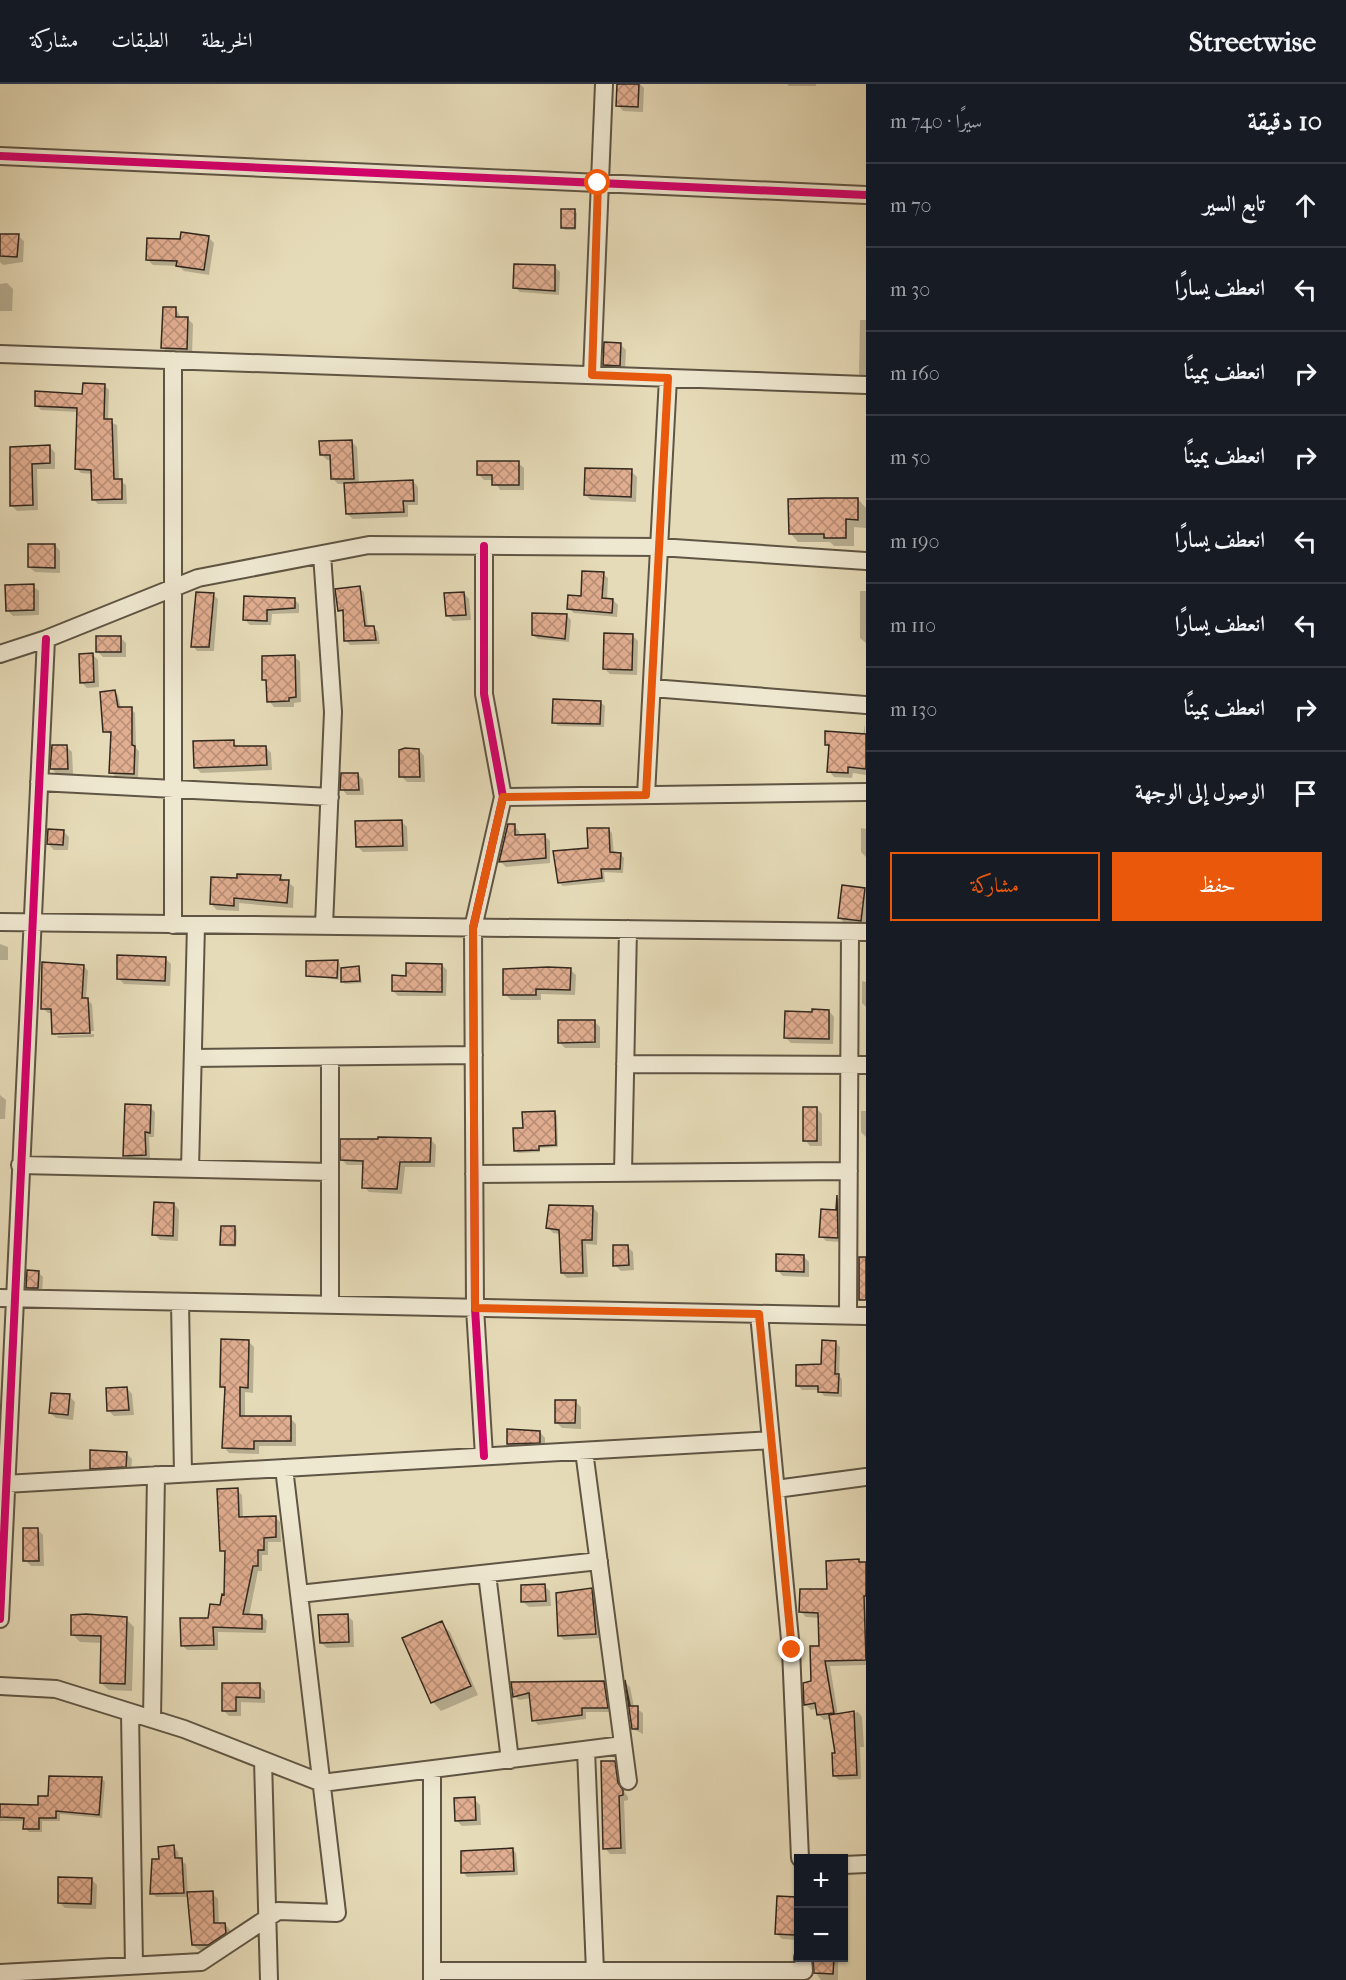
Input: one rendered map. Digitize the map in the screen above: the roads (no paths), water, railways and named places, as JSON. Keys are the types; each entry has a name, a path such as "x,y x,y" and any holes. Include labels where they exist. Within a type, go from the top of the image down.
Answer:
{"street":[{"path":"592,375 598,183 604,84"},
{"path":"0,156 866,195"},
{"path":"0,354 866,385"},
{"path":"173,360 173,925"},
{"path":"646,795 668,378"},
{"path":"0,654 45,639 198,578 369,545 659,547 866,561"},
{"path":"484,546 484,694 503,797 473,928 475,1308 484,1456"},
{"path":"322,554 333,711 324,926"},
{"path":"0,1619 5,1484 7,1298 20,1165 45,639"},
{"path":"652,688 866,705"},
{"path":"39,782 330,797"},
{"path":"503,797 866,792"},
{"path":"0,922 858,932 857,1065 849,1171 848,1316"},
{"path":"190,1169 196,925"},
{"path":"623,1173 628,929"},
{"path":"193,1058 474,1055"},
{"path":"330,1057 330,1305"},
{"path":"625,1064 857,1065"},
{"path":"20,1165 330,1172"},
{"path":"474,1174 849,1171"},
{"path":"7,1298 866,1316"},
{"path":"180,1302 183,1474"},
{"path":"759,1314 792,1650 800,1854"},
{"path":"5,1484 771,1440"},
{"path":"584,1451 628,1781"},
{"path":"0,1973 201,1962 278,1911 337,1913 284,1468"},
{"path":"152,1719 156,1475"},
{"path":"776,1489 866,1477"},
{"path":"299,1594 599,1561"},
{"path":"487,1574 510,1760"},
{"path":"0,1686 56,1689 152,1719 322,1783 623,1745"},
{"path":"130,1712 134,1966"},
{"path":"586,1750 595,1971"},
{"path":"263,1760 269,1980"},
{"path":"432,1770 432,1976 595,1971 727,1976 804,1971 803,1962"},
{"path":"848,1865 866,1864"}]}
